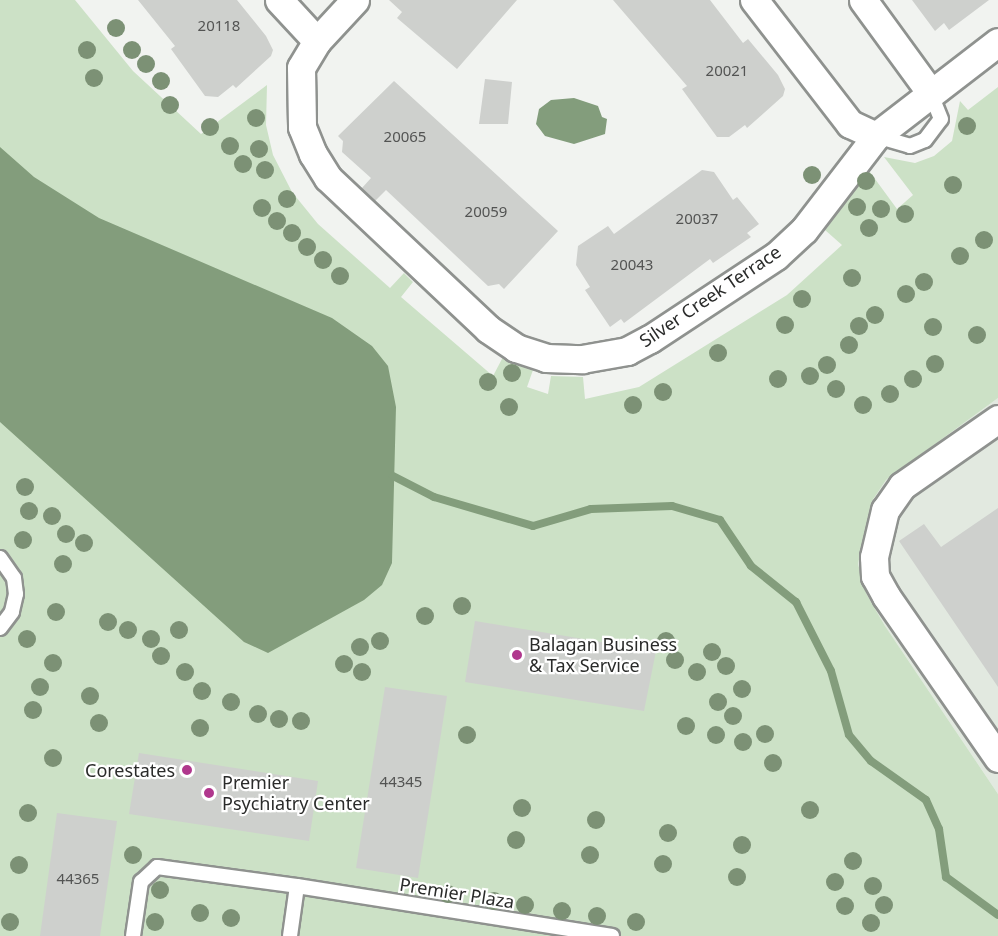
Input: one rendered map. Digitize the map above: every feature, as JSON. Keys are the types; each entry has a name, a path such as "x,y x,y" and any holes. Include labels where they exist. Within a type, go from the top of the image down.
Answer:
{"street":[{"path":"279,0 317,41"},
{"name":"Silver Creek Terrace","path":"355,0 317,41 301,68 298,96 302,127 328,178 488,329 516,348 546,358 582,359 627,351 706,303 776,256 804,230 876,136 930,92 998,42"},
{"path":"754,0 850,124 876,136"},
{"path":"863,0 930,92"},
{"path":"998,419 902,486 879,525 874,557 875,576 886,596 998,758"}],"lane":[{"path":"876,136 910,146 925,140 941,119 930,92"},
{"path":"0,558 14,578 16,594 0,629"},
{"name":"Premier Plaza","path":"133,936 141,882 157,867 297,886 612,936"},
{"path":"290,936 297,886"}],"shaded area":[{"path":"0,0 75,0 133,71 201,134 267,85 266,125 273,155 292,192 318,224 390,288 404,273 413,282 401,297 493,376 503,357 533,370 527,387 548,394 551,376 583,377 585,399 639,387 787,295 842,245 825,230 867,168 897,209 913,195 884,157 915,163 934,156 952,141 960,101 968,110 998,87 998,398 886,480 872,501 858,564 867,595 885,626 998,794 998,936 0,936"},
{"path":"574,98 598,106 602,117 607,119 605,134 574,144 545,136 536,124 539,109 551,100"},
{"path":"0,147 34,177 99,218 332,318 372,346 388,366 396,407 392,563 382,585 364,600 268,653 244,642 0,422"},
{"path":"998,398 998,794 885,626 867,595 858,564 872,501 886,480"}],"building":[{"path":"138,0 237,0 266,36 273,50 271,56 236,88 233,85 218,97 205,96 171,49 175,46"},
{"path":"389,0 517,0 457,69 397,18 402,12"},
{"path":"613,0 710,0 743,43 748,39 778,75 785,89 783,96 747,128 745,125 729,137 717,137 682,89 687,86"},
{"path":"912,0 989,0 949,30 944,23 935,31"},
{"path":"485,79 512,82 508,124 479,124"},
{"path":"394,81 558,231 504,289 499,284 488,286 386,190 375,201 362,188 371,178 342,152 343,141 338,136"},
{"path":"702,170 714,172 733,200 737,197 759,224 747,233 751,237 713,263 710,259 624,323 621,319 610,327 585,290 590,287 576,265 578,246 608,226 614,234"},
{"path":"998,508 998,687 899,541 924,524 941,547"},
{"path":"475,621 656,651 644,711 465,682"},
{"path":"385,687 447,696 418,878 356,868"},
{"path":"139,753 318,781 309,841 129,814"},
{"path":"57,813 117,821 100,936 40,936"}],"waterway":[{"path":"393,476 434,497 533,526 591,509 672,506 720,520 751,566 796,602 831,671 849,735 871,761 926,800 939,829 946,877 998,915"}],"place":[{"name":"Balagan Business & Tax Service","path":"517,655"},
{"name":"Corestates","path":"187,770"},
{"name":"Premier Psychiatry Center","path":"209,793"}]}
